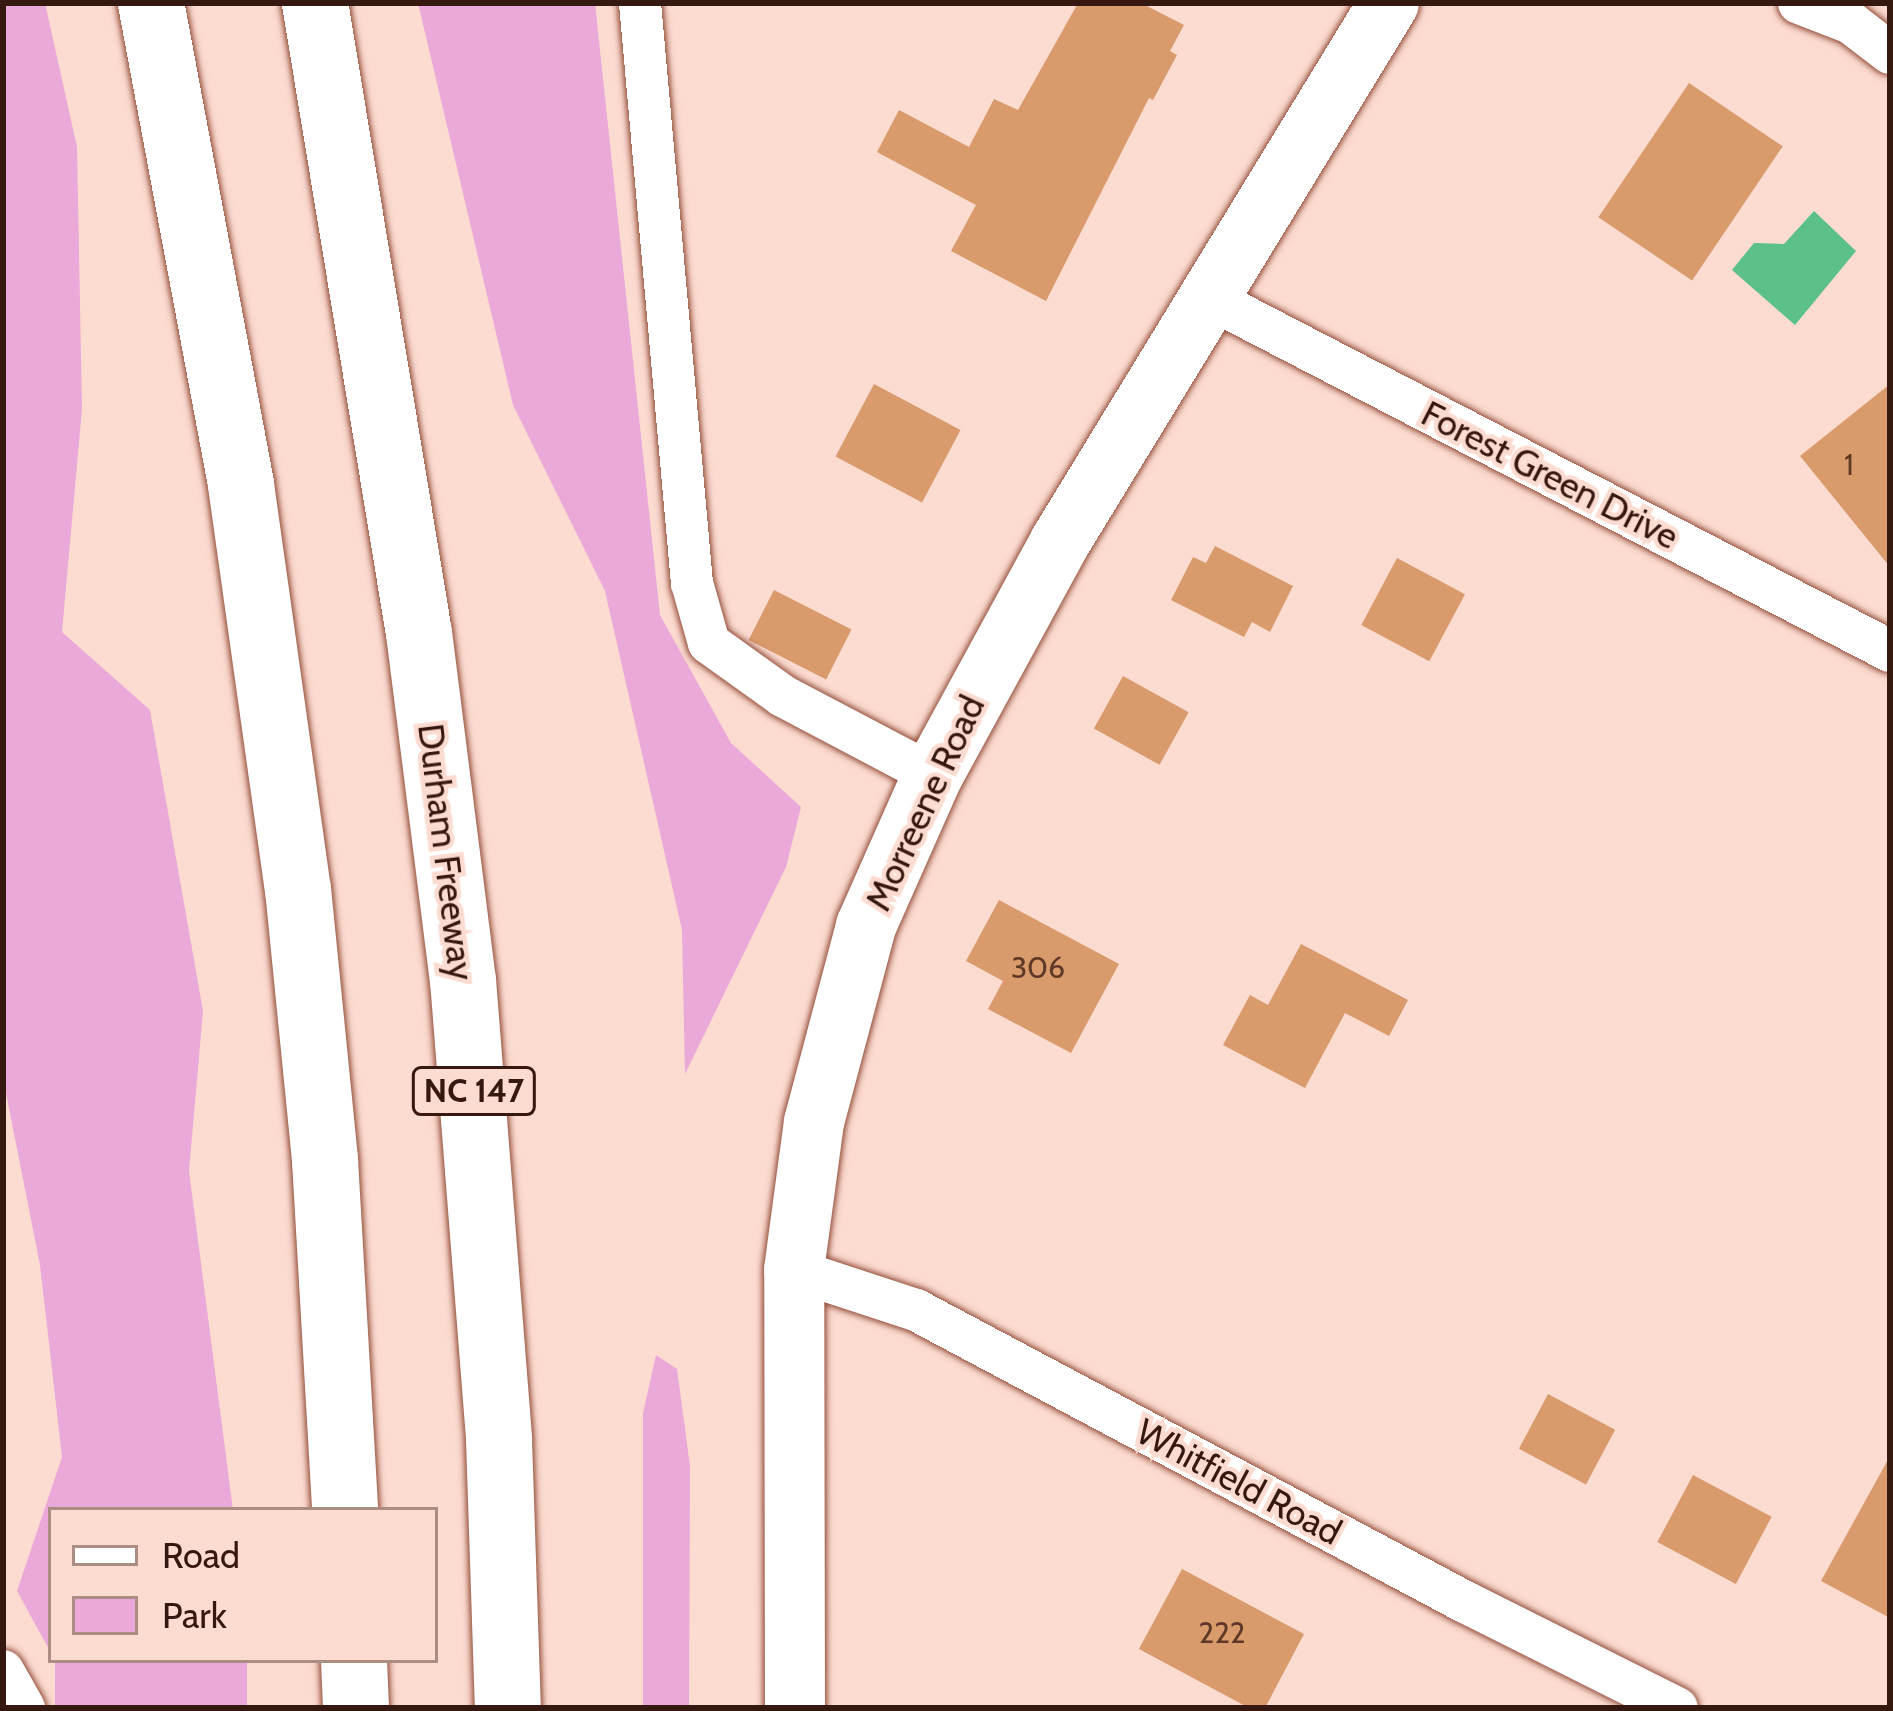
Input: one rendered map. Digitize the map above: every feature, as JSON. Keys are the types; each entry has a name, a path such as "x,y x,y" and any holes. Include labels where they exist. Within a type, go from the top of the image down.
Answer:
{"highway":[{"path":"151,3 241,485 298,890 325,1160 345,1507"},
{"name":"Durham Freeway","path":"315,3 415,611 463,980 499,1440 508,1708"},
{"path":"354,1663 356,1708"}],"street":[{"path":"640,3 692,583 709,643 783,696 933,776"},
{"name":"Morreene Road","path":"795,1708 794,1270 814,1122 845,994 892,861 1060,542 1389,3"},
{"path":"1799,3 1851,23 1890,53"},
{"name":"Forest Green Drive","path":"1209,298 1890,651"},
{"name":"Whitfield Road","path":"794,1270 916,1310 1465,1602 1677,1708"},
{"path":"3,1671 24,1708"}],"green space":[{"path":"3,3 45,3 77,147 82,409 62,632 150,710 203,1011 189,1171 233,1507 48,1507 48,1648 17,1591 62,1457 40,1265 3,1078"},
{"path":"418,3 595,3 660,615 731,743 801,807 786,867 685,1074 682,930 605,591 513,405"},
{"path":"656,1355 677,1369 690,1466 689,1708 643,1708 643,1413"},
{"path":"55,1663 247,1663 247,1708 55,1708"}],"shaded area":[{"path":"1814,211 1856,251 1795,325 1732,270 1754,243 1784,244"}],"building":[{"path":"1078,3 1141,3 1184,25 1170,51 1177,55 1153,100 1149,98 1046,301 951,251 976,205 877,152 899,110 969,147 994,99 1018,110"},
{"path":"1689,83 1783,146 1692,280 1598,217"},
{"path":"874,384 961,430 922,502 836,456"},
{"path":"1890,384 1890,567 1800,456"},
{"path":"1215,546 1293,586 1270,632 1252,622 1244,637 1171,600 1193,557 1206,563"},
{"path":"1397,558 1465,594 1429,661 1361,625"},
{"path":"774,590 852,629 826,679 749,640"},
{"path":"1123,676 1189,712 1160,765 1094,728"},
{"path":"999,900 1119,964 1071,1053 988,1009 1003,981 966,961"},
{"path":"1301,944 1408,1000 1389,1036 1345,1013 1305,1088 1223,1045 1250,995 1268,1005"},
{"path":"1548,1394 1615,1430 1586,1484 1519,1449"},
{"path":"1890,1456 1890,1618 1821,1581"},
{"path":"1693,1475 1772,1517 1736,1584 1657,1542"},
{"path":"1182,1569 1304,1634 1265,1708 1249,1708 1139,1649"}]}
